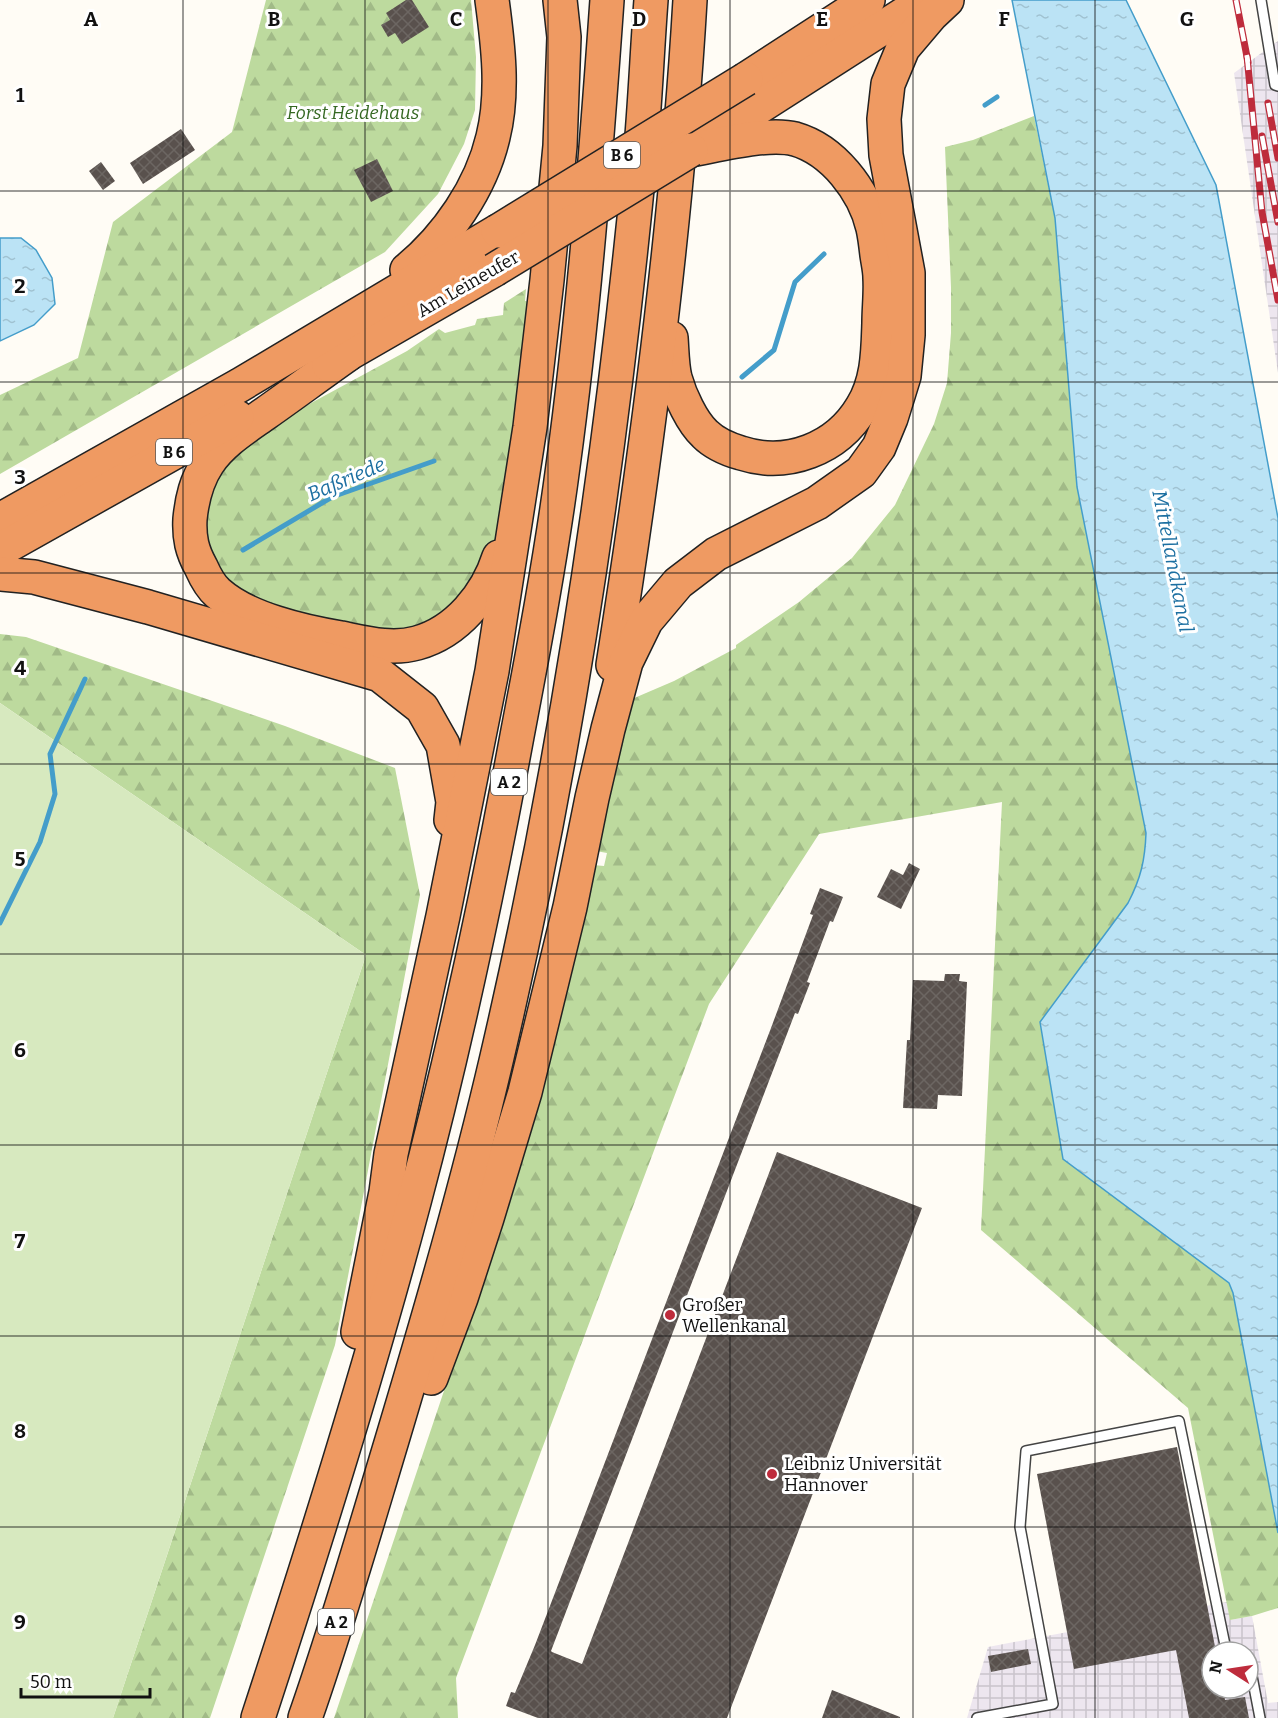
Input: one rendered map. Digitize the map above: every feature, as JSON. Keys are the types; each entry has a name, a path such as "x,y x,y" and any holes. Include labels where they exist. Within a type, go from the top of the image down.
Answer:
{"highway":[{"path":"492,0 499,94 494,137 482,171 462,208 438,241 343,341 227,441 209,461 199,477 192,499 190,526 192,550 203,573 218,593 251,615 321,635 375,645 398,646 417,643 438,635 458,621 481,596 496,564 509,524 530,427"},
{"path":"537,0 548,51 560,146"},
{"path":"314,1546 386,1192 391,1154 443,916 492,671 530,427 547,280 560,146 564,37 560,0"},
{"name":"A 2","path":"258,1718 314,1546 415,1201 450,1060 489,885 533,654 563,470 596,159 607,0"},
{"name":"A 2","path":"304,1718 366,1526 458,1212 497,1057 530,902 574,672 618,368 640,154 651,0"},
{"path":"366,1526 424,1395 461,1298 525,1092 570,907 592,798 635,526 672,232 690,0"},
{"name":"Am Leineufer","path":"0,550 343,341 498,231 746,79 868,0"},
{"path":"742,129 926,0"},
{"path":"592,798 626,662 646,621 678,584 716,554 817,503 861,472 879,447 904,376 908,335 908,273 886,155 884,119 888,84 903,48 947,0"},
{"path":"672,232 670,333 675,378 692,418 704,434 723,447 747,455 783,459 828,443 846,429 863,406 875,379 880,276 873,226 852,182 837,164 818,149 794,139 769,138 742,129"},
{"name":"Am Leineufer","path":"0,520 220,397 494,270 691,150 742,129"},
{"path":"0,574 34,577 159,610 380,675 422,708 442,745 453,802 443,916"}],"lane":[{"path":"1261,0 1275,84 1278,86"},
{"path":"977,1718 1053,1704 1020,1527 1026,1451 1179,1421 1224,1640"},
{"path":"1257,1700 1260,1718"}],"shaded area":[{"path":"1278,41 1278,373 1234,73"},
{"path":"1227,1602 1230,1620 1252,1616 1256,1640 1200,1640 1200,1700 1260,1700 1260,1660 1268,1703 1278,1702 1278,1718 967,1718 988,1647"}],"green space":[{"name":"Forst Heidehaus","path":"266,0 471,0 476,57 475,110 464,144 438,194 385,252 0,474 0,395 78,358 113,222 232,132"},
{"path":"1034,116 1055,218 1077,487 1146,833 1142,869 1128,903 1040,1022 1063,1159 1229,1283 1233,1293 1278,1532 1278,1608 1230,1620 1188,1408 981,1230 1002,802 819,834 709,1004 456,1678 458,1718 334,1718 488,1260 593,865 604,866 607,853 596,851 625,702 674,681 736,648 736,645 799,602 852,558 895,505 934,424 947,383 951,333 951,287 945,147 973,140"},
{"path":"526,289 525,301 534,302 498,542 458,612 404,636 263,608 228,584 211,559 204,534 209,490 218,471 249,439 407,351 439,329 445,333 475,325 477,319 503,315 504,303"},
{"path":"0,634 26,637 285,726 395,768 420,895 335,1345 210,1718 113,1718 366,955 0,703"},
{"path":"0,703 366,955 113,1718 0,1718"}],"water":[{"name":"Mittellandkanal","path":"1012,0 1126,0 1216,185 1278,518 1278,1533 1233,1293 1229,1283 1063,1159 1040,1022 1128,903 1142,869 1146,833 1077,487 1055,218"},
{"path":"0,238 21,238 36,250 52,278 55,304 34,325 0,341"}],"building":[{"path":"406,0 412,0 429,27 402,44 395,33 388,37 381,25 390,20 386,13"},
{"path":"181,129 195,150 143,184 130,163"},
{"path":"377,159 393,191 371,202 354,170"},
{"path":"101,162 115,181 103,190 89,171"},
{"path":"909,863 920,869 901,909 877,897 891,869 903,875"},
{"path":"820,888 843,897 833,922 830,921 807,982 810,983 798,1014 795,1013 552,1652 582,1664 777,1152 922,1208 727,1718 538,1718 506,1706 511,1692 515,1693 535,1645 771,1028 813,915 810,914"},
{"path":"945,974 960,974 959,981 967,982 962,1096 938,1095 937,1109 903,1108 913,980 944,981"},
{"path":"1177,1447 1214,1640 1200,1640 1200,1700 1246,1700 1249,1718 1189,1718 1176,1650 1074,1669 1037,1474"},
{"path":"1028,1649 1031,1664 991,1672 988,1656"},
{"path":"832,1690 900,1717 900,1718 822,1718"}],"waterway":[{"name":"Baßriede","path":"985,105 997,97"},
{"name":"Baßriede","path":"742,377 774,350 795,282 824,254"},
{"name":"Baßriede","path":"243,550 332,497 434,461"},
{"name":"Baßriede","path":"0,923 40,842 55,794 50,754 85,679"}],"railway":[{"path":"1236,0 1248,62"},
{"path":"1247,56 1262,212 1278,300"},
{"path":"1268,103 1278,158"},
{"path":"1262,136 1278,222"}],"place":[{"name":"Großer Wellenkanal","path":"670,1315"},
{"name":"Leibniz Universität Hannover","path":"772,1474"}]}
